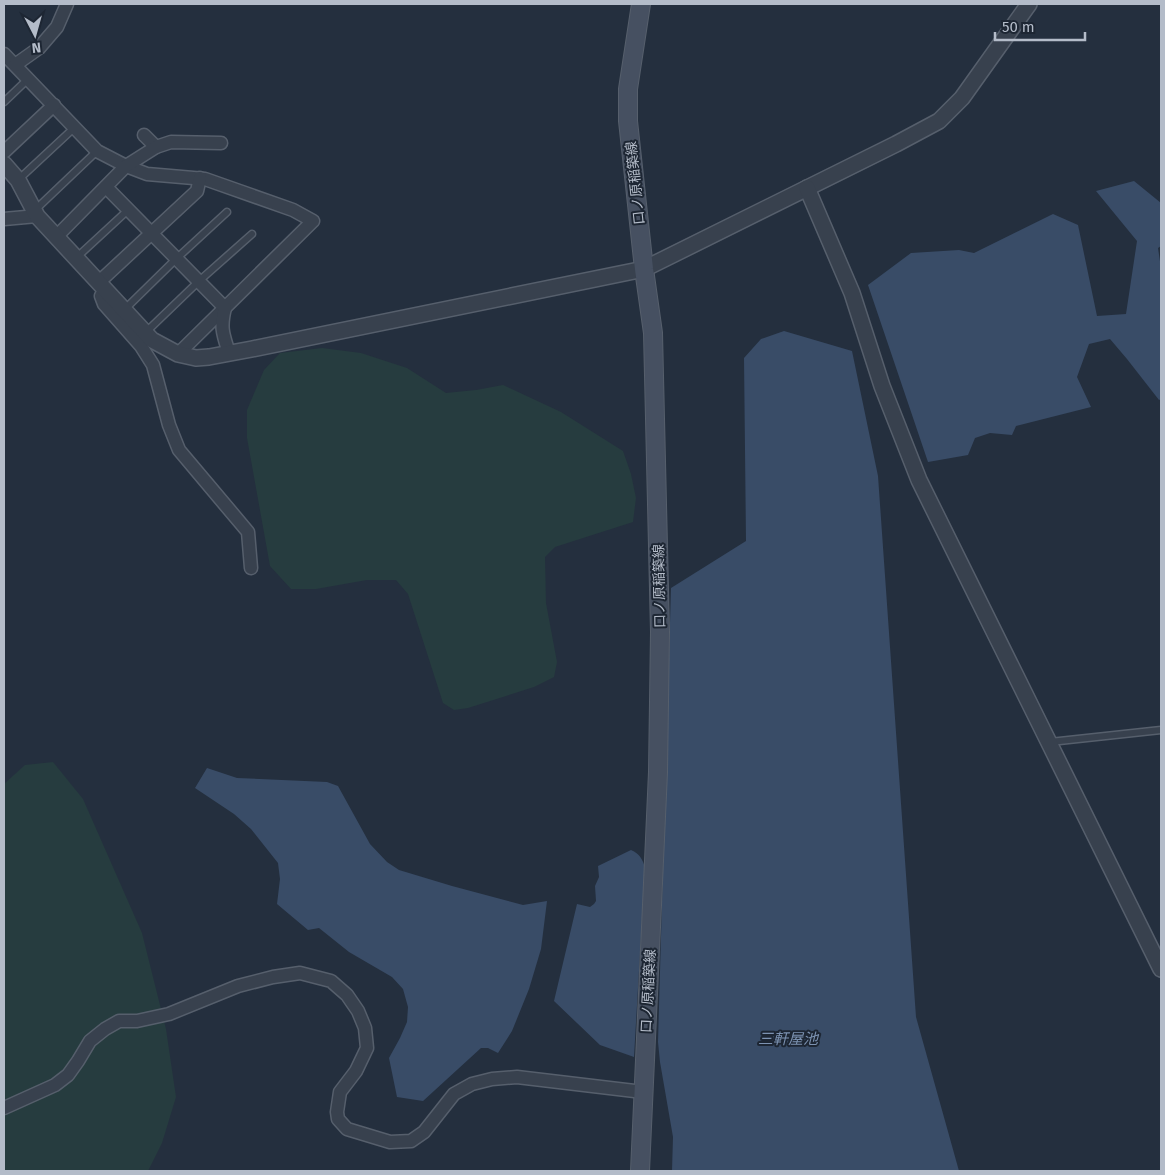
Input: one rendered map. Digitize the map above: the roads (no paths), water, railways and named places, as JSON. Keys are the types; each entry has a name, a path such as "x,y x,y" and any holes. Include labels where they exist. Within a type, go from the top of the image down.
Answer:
{"main road":[{"name":"口ノ原稲築線","path":"640,1171 658,772 660,632 653,333 628,121 628,89 641,4"}],"street":[{"path":"15,65 39,48 58,27 68,4"},
{"path":"4,164 18,180 36,214 152,340 178,354 196,358 229,353 644,269 939,121 962,98 1029,4"},
{"path":"4,54 98,151 126,166 147,174 205,179 293,210 313,221 178,354"},
{"path":"4,152 54,105"},
{"path":"144,135 156,147"},
{"path":"56,236 126,166 156,147 171,142 221,143"},
{"path":"200,178 197,192 151,234 102,286 101,296 104,304 141,346 153,365 169,425 179,450 248,532 251,568"},
{"path":"106,187 225,308"},
{"path":"807,188 852,293 882,386 920,480 1161,970"},
{"path":"4,219 36,214"},
{"path":"225,308 222,328 229,353"},
{"path":"4,1108 55,1085 68,1075 90,1041 119,1021 137,1021 169,1014 238,986 300,972 331,981 347,995 358,1011 366,1028 367,1048 356,1071 340,1092 337,1112 338,1119 347,1129 390,1142 411,1142 424,1132 454,1094 472,1084 492,1079 517,1077 643,1092"}],"lane":[{"path":"4,102 28,79"},
{"path":"18,180 75,128"},
{"path":"36,214 98,151"},
{"path":"76,258 128,210"},
{"path":"124,310 227,212"},
{"path":"145,333 252,234"},
{"path":"1049,742 1161,730"}],"water":[{"path":"1134,181 1161,203 1161,246 1158,248 1161,268 1161,399 1159,400 1110,339 1089,344 1077,377 1091,407 1016,426 1012,435 990,433 975,438 968,455 928,462 868,285 911,253 959,250 974,253 1053,214 1078,225 1097,316 1126,314 1137,241 1096,191"},
{"name":"三軒屋池","path":"784,331 852,351 878,476 916,1017 959,1171 672,1171 673,1137 658,1042 671,588 746,541 744,358 761,339"},
{"path":"207,768 237,778 327,782 338,786 370,844 387,862 399,870 523,905 547,901 541,949 529,989 512,1031 498,1053 488,1048 481,1048 423,1101 397,1097 389,1058 407,1022 408,1007 403,989 392,977 349,952 319,928 308,930 277,904 280,879 278,863 251,829 234,814 195,788"},
{"path":"631,850 637,853 645,867 634,1057 600,1045 554,1001 577,904 590,907 596,901 595,886 599,877 598,866"}]}
